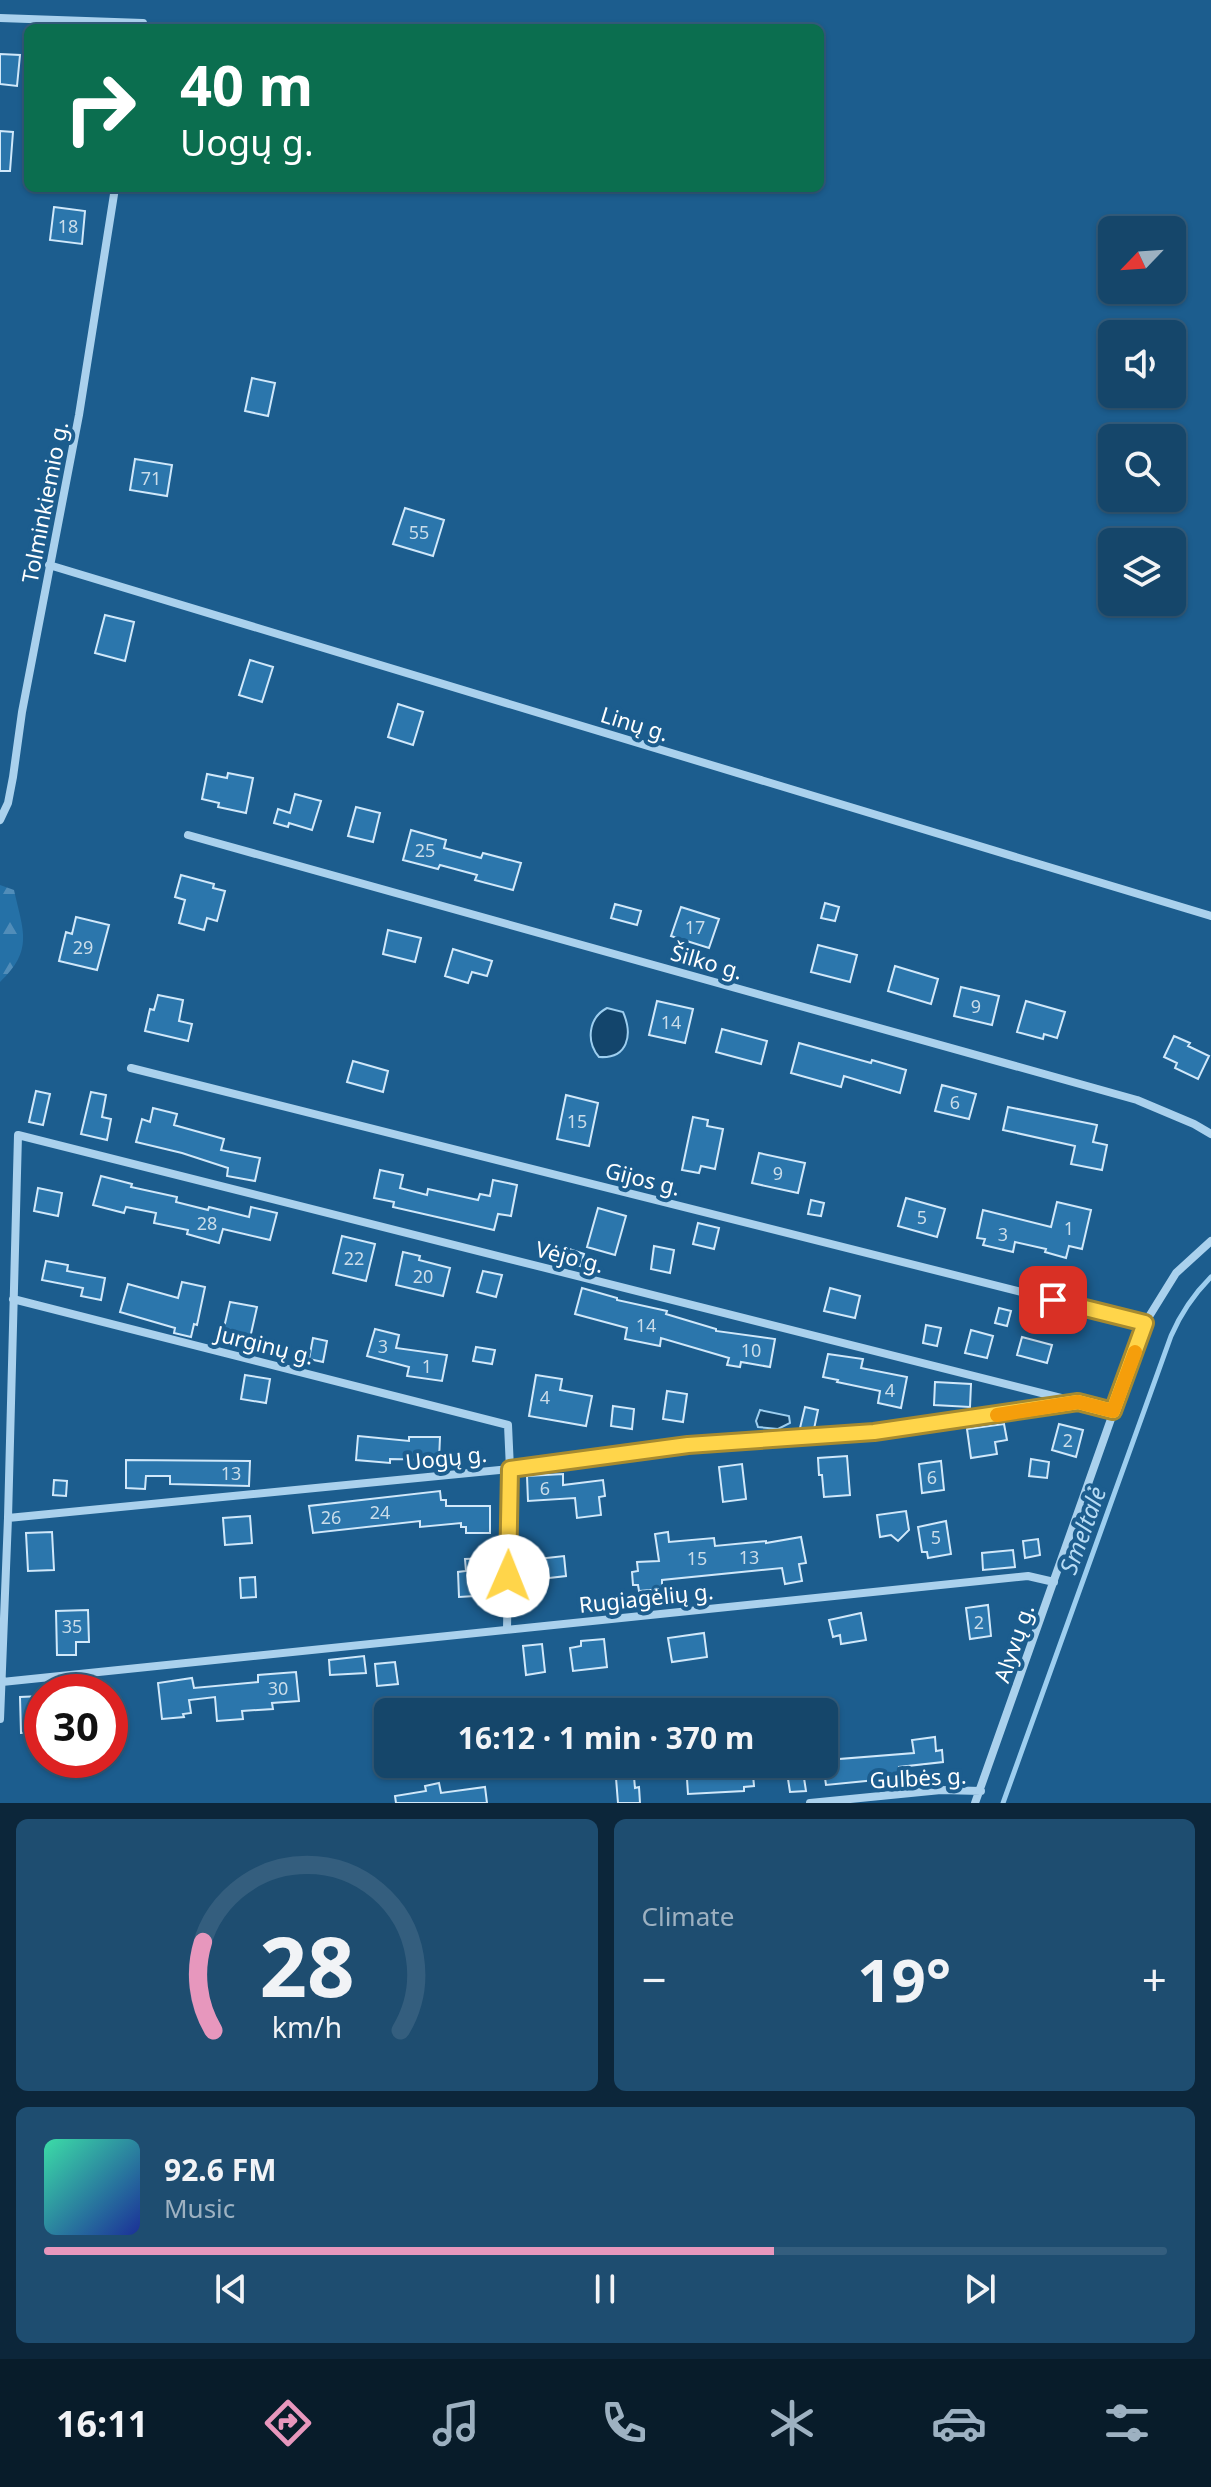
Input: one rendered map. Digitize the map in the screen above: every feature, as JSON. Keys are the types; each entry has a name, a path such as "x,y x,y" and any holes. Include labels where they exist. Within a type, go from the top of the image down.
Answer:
{"street":[{"path":"0,18 122,24"},
{"name":"Tolminkiemio g.","path":"0,820 8,803 22,712 79,415 114,192"},
{"name":"Linų g.","path":"49,565 1211,916"},
{"name":"Šilko g.","path":"188,835 1137,1100 1211,1134"},
{"name":"Gijos g.","path":"131,1068 1145,1323"},
{"name":"Vėjo g.","path":"13,1299 18,1135 1113,1411"},
{"name":"Alyvų g.","path":"975,1803 1145,1323 1176,1273 1211,1241"},
{"path":"0,1719 13,1299"},
{"name":"Jurginų g.","path":"13,1299 508,1425 510,1469"},
{"name":"Uogų g.","path":"8,1518 510,1469 688,1445 874,1432 1078,1402"},
{"path":"507,1629 510,1469"},
{"name":"Rugiagėlių g.","path":"2,1682 1028,1576 1054,1582"},
{"name":"Gulbės g.","path":"810,1803 941,1790 981,1791"}],"green space":[{"path":"0,885 14,890 23,939 18,960 0,982"}],"shaded area":[{"path":"607,1008 623,1012 628,1029 626,1044 616,1054 599,1057 592,1044 591,1031 596,1018"},
{"path":"760,1410 789,1416 790,1423 778,1429 758,1427 756,1421"}],"building":[{"path":"0,54 20,55 17,86 0,84"},
{"path":"0,131 13,132 10,171 0,171"},
{"path":"54,207 85,211 82,244 50,240"},
{"path":"252,378 275,383 268,416 245,411"},
{"path":"135,459 172,465 167,496 130,490"},
{"path":"405,508 444,520 433,556 393,544"},
{"path":"105,615 134,622 125,661 95,653"},
{"path":"250,660 273,667 262,702 239,695"},
{"path":"398,704 423,712 413,745 388,737"},
{"path":"228,773 253,778 246,813 218,807 219,803 202,799 207,774 227,778"},
{"path":"295,794 321,801 312,830 289,823 288,827 274,823 278,809 290,813"},
{"path":"356,807 380,813 373,842 348,836"},
{"path":"411,830 446,840 444,848 481,858 483,853 521,863 513,890 475,880 477,875 440,865 438,869 403,860"},
{"path":"181,875 214,884 213,888 225,891 217,921 207,918 204,930 179,923 185,900 175,897"},
{"path":"825,903 839,907 835,921 821,918"},
{"path":"615,904 641,911 637,925 611,918"},
{"path":"681,907 719,919 709,948 671,936"},
{"path":"76,917 109,925 97,970 59,961 66,932 72,934"},
{"path":"388,930 421,938 415,962 383,954"},
{"path":"818,945 857,955 850,982 811,972"},
{"path":"453,949 492,961 487,976 472,972 468,983 445,976"},
{"path":"895,966 938,979 931,1004 888,991"},
{"path":"961,987 999,996 992,1025 954,1016"},
{"path":"158,995 183,1000 179,1021 192,1024 188,1041 145,1031 150,1009 154,1010"},
{"path":"657,1001 693,1009 685,1043 649,1035"},
{"path":"1026,1001 1065,1012 1057,1038 1044,1034 1043,1039 1017,1032"},
{"path":"722,1029 767,1041 761,1064 716,1052"},
{"path":"1174,1036 1209,1056 1198,1079 1175,1068 1177,1063 1164,1057"},
{"path":"799,1043 906,1070 900,1093 844,1076 841,1087 791,1073"},
{"path":"353,1061 388,1071 383,1092 347,1082"},
{"path":"942,1085 976,1094 969,1119 935,1111"},
{"path":"36,1091 50,1094 43,1125 29,1122"},
{"path":"91,1092 106,1095 102,1117 111,1119 107,1140 81,1134"},
{"path":"566,1095 598,1103 589,1146 557,1139"},
{"path":"1008,1107 1097,1125 1093,1142 1107,1145 1102,1170 1071,1164 1075,1146 1003,1130"},
{"path":"153,1108 177,1114 174,1125 224,1139 221,1150 260,1158 255,1181 227,1176 228,1168 136,1142 142,1119 150,1122"},
{"path":"693,1117 708,1120 707,1126 723,1129 715,1169 701,1166 699,1173 682,1170"},
{"path":"759,1153 805,1163 798,1193 752,1183"},
{"path":"380,1170 403,1175 400,1188 427,1195 428,1189 478,1200 480,1194 490,1196 493,1180 517,1185 511,1216 498,1214 494,1230 393,1207 394,1202 374,1198"},
{"path":"101,1176 132,1184 131,1187 177,1197 176,1202 208,1210 209,1207 249,1217 251,1207 277,1213 270,1240 223,1229 219,1243 187,1234 188,1230 154,1223 156,1213 126,1207 124,1213 93,1205"},
{"path":"38,1188 62,1193 58,1216 34,1211"},
{"path":"906,1198 945,1209 937,1237 898,1226"},
{"path":"811,1200 824,1203 821,1216 808,1214"},
{"path":"1057,1202 1091,1210 1082,1249 1069,1246 1066,1258 1045,1252 1046,1249 1015,1242 1013,1252 983,1245 985,1239 977,1238 983,1210 1051,1227"},
{"path":"598,1208 626,1216 615,1255 587,1247"},
{"path":"698,1223 719,1228 714,1249 693,1244"},
{"path":"342,1236 375,1244 366,1281 333,1273"},
{"path":"654,1246 674,1250 670,1273 651,1269"},
{"path":"566,1248 584,1254 580,1266 562,1261"},
{"path":"403,1252 420,1256 419,1260 450,1268 443,1296 396,1285"},
{"path":"46,1261 68,1265 67,1271 105,1278 101,1300 81,1296 83,1288 42,1280"},
{"path":"483,1271 502,1275 496,1297 477,1292"},
{"path":"182,1282 205,1287 197,1325 194,1324 191,1337 174,1333 175,1328 120,1312 128,1284 178,1298"},
{"path":"582,1288 617,1300 667,1311 666,1314 716,1331 775,1339 770,1367 741,1362 740,1367 727,1365 729,1358 661,1338 660,1346 625,1339 627,1328 575,1314"},
{"path":"830,1288 860,1296 855,1318 824,1311"},
{"path":"230,1302 257,1307 250,1338 223,1332"},
{"path":"999,1308 1011,1311 1007,1326 995,1323"},
{"path":"926,1325 941,1328 937,1346 923,1343"},
{"path":"375,1329 399,1335 396,1348 447,1355 442,1381 407,1376 409,1367 367,1356"},
{"path":"971,1330 993,1336 987,1358 965,1353"},
{"path":"1022,1337 1052,1345 1047,1363 1017,1355"},
{"path":"313,1338 327,1341 323,1362 309,1359"},
{"path":"476,1347 495,1350 492,1364 473,1361"},
{"path":"828,1354 863,1359 861,1368 907,1377 901,1408 878,1403 880,1391 823,1377"},
{"path":"245,1375 270,1379 266,1403 241,1399"},
{"path":"536,1375 562,1379 560,1390 592,1396 586,1426 529,1416"},
{"path":"935,1382 971,1384 970,1407 934,1405"},
{"path":"667,1391 687,1394 683,1422 663,1419"},
{"path":"613,1406 634,1409 632,1429 611,1426"},
{"path":"805,1407 818,1410 814,1429 800,1428"},
{"path":"1004,1424 1007,1440 995,1442 997,1454 971,1458 967,1429"},
{"path":"1059,1424 1083,1430 1076,1457 1052,1450"},
{"path":"358,1436 409,1441 409,1437 440,1437 439,1460 390,1459 390,1463 356,1460"},
{"path":"847,1456 850,1495 824,1497 818,1458"},
{"path":"1031,1459 1049,1462 1047,1478 1029,1476"},
{"path":"126,1460 250,1461 249,1486 170,1484 170,1476 146,1476 145,1489 126,1488"},
{"path":"941,1461 944,1490 922,1493 919,1464"},
{"path":"742,1464 746,1499 723,1502 719,1467"},
{"path":"563,1474 563,1485 603,1480 605,1496 599,1497 601,1515 577,1518 575,1498 528,1501 527,1476"},
{"path":"54,1480 67,1481 66,1496 53,1495"},
{"path":"440,1491 441,1500 446,1500 446,1506 490,1506 490,1533 466,1533 466,1527 461,1527 461,1523 420,1527 420,1521 313,1533 309,1506"},
{"path":"906,1511 909,1530 898,1541 891,1535 880,1537 877,1515"},
{"path":"250,1516 252,1543 225,1545 223,1518"},
{"path":"946,1521 951,1554 928,1558 927,1552 922,1552 918,1527"},
{"path":"52,1532 54,1570 28,1571 26,1533"},
{"path":"668,1532 669,1542 714,1538 715,1546 801,1537 806,1563 799,1564 802,1581 785,1584 782,1568 662,1580 662,1589 639,1591 638,1585 633,1585 632,1572 638,1571 637,1562 659,1561 655,1534"},
{"path":"1038,1539 1040,1555 1025,1558 1023,1541"},
{"path":"1013,1550 1015,1567 983,1570 982,1553"},
{"path":"564,1556 566,1576 532,1580 529,1560"},
{"path":"490,1558 491,1583 475,1584 475,1596 459,1597 458,1572 466,1571 465,1559"},
{"path":"255,1577 256,1597 241,1598 240,1578"},
{"path":"988,1605 991,1636 970,1639 966,1608"},
{"path":"88,1610 89,1642 76,1642 76,1655 57,1655 56,1611"},
{"path":"861,1613 866,1640 841,1644 840,1635 833,1637 829,1620"},
{"path":"704,1633 707,1657 672,1662 668,1638"},
{"path":"604,1639 607,1667 573,1671 570,1648 581,1646 581,1641"},
{"path":"542,1644 545,1672 526,1675 523,1646"},
{"path":"364,1656 366,1673 330,1675 329,1660"},
{"path":"395,1662 398,1684 377,1686 375,1664"},
{"path":"296,1672 299,1701 272,1703 273,1709 242,1711 243,1719 217,1721 215,1697 189,1700 191,1713 183,1714 184,1717 162,1719 158,1683 192,1678 194,1688 258,1682 258,1675"},
{"path":"20,1697 24,1697 24,1733 21,1733"},
{"path":"935,1737 936,1751 942,1750 943,1762 899,1767 899,1776 886,1779 826,1785 825,1778 838,1778 838,1759 914,1753 912,1740"},
{"path":"616,1778 634,1778 635,1788 639,1787 640,1803 618,1803"},
{"path":"687,1778 753,1778 754,1786 744,1787 744,1791 688,1794"},
{"path":"804,1778 806,1791 790,1792 788,1779"},
{"path":"439,1783 441,1793 485,1787 487,1803 396,1803 395,1796 426,1791 425,1786"}],"waterway":[{"name":"Smeltalė","path":"1003,1803 1171,1336 1188,1305 1211,1277"}],"slow traffic":[{"path":"997,1415 1078,1402 1113,1411 1135,1352"}],"route":[{"path":"508,1576 510,1469 688,1445 874,1432 1078,1402 1113,1411 1145,1323 1053,1300"}]}
